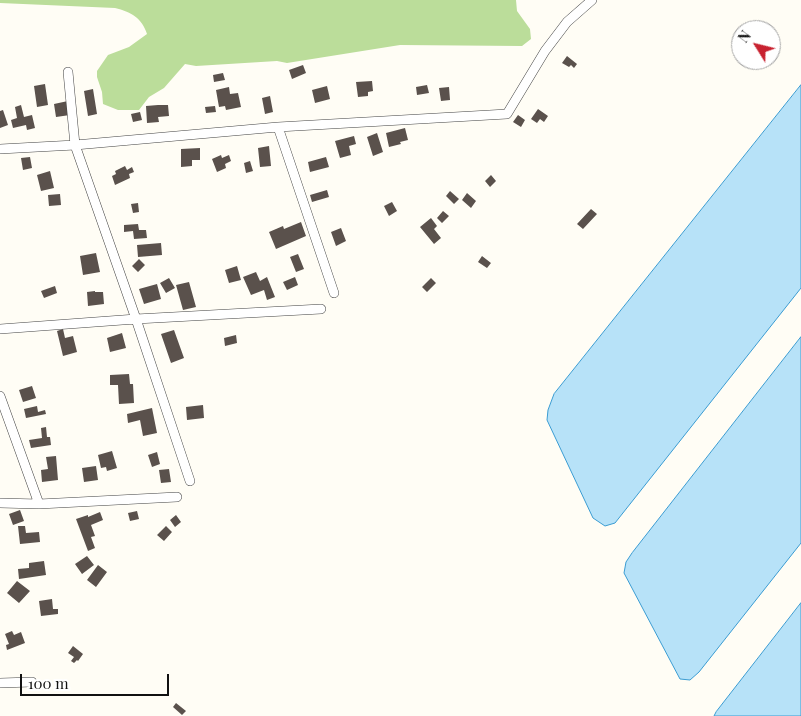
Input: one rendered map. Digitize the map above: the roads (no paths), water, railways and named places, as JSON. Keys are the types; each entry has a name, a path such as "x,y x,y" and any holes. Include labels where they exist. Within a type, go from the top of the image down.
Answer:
{"street":[{"path":"0,149 75,145 278,127 507,114 545,51 567,22 592,0"},
{"path":"68,72 75,145 190,480"},
{"path":"278,127 334,293"},
{"path":"0,329 321,309"},
{"path":"0,396 39,504"},
{"path":"0,503 39,504 177,497"},
{"path":"0,683 32,682"}],"water":[{"path":"801,85 801,288 615,523 605,526 593,518 547,420 548,410 554,394"},
{"path":"801,337 801,543 699,672 690,680 680,679 624,573 626,562"},
{"path":"801,603 801,716 714,716 716,712"}]}
